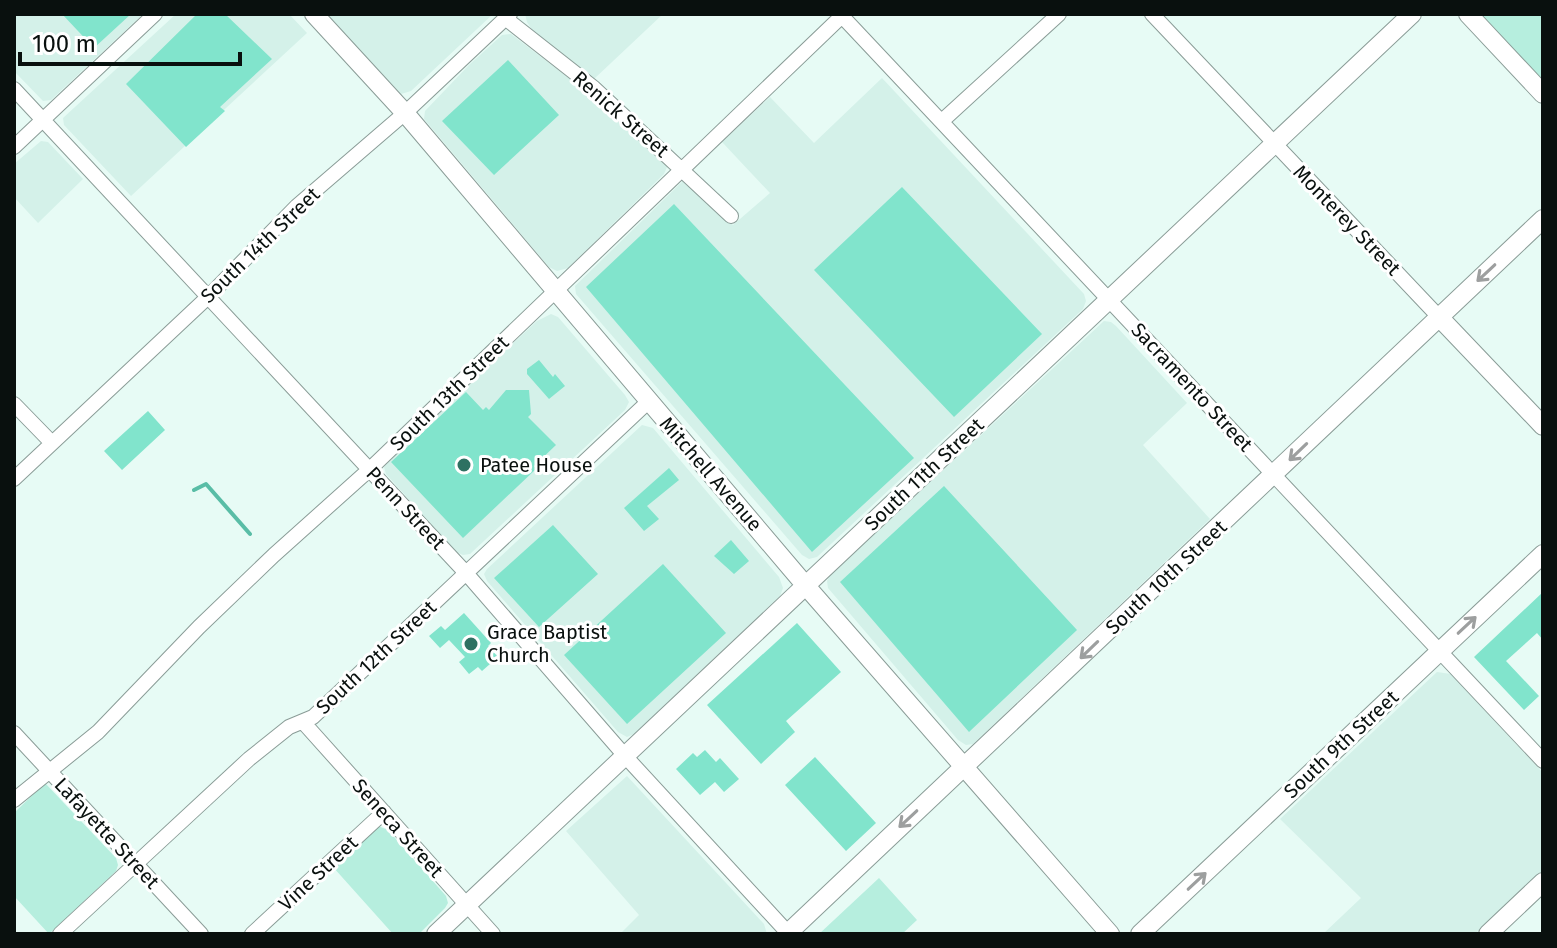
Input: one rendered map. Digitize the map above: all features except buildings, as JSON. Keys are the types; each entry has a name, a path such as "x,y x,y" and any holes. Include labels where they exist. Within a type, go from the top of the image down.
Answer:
{"main road":[{"name":"Mitchell Avenue","path":"314,14 405,113 806,586 1110,934"},
{"name":"South 11th Street","path":"436,934 1412,14"},
{"path":"1468,14 1543,94"},
{"name":"South 10th Street","path":"788,934 1543,219"},
{"name":"Monterey Street","path":"1439,317 1543,426"},
{"name":"South 9th Street","path":"1140,934 1543,554"},
{"path":"1488,934 1543,882"}],"street":[{"path":"14,147 155,14"},
{"path":"942,121 1059,14"},
{"name":"Monterey Street","path":"1152,14 1439,317"},
{"name":"Sacramento Street","path":"842,15 1543,761"},
{"name":"South 13th Street","path":"14,800 98,732 199,627 370,469 842,15"},
{"name":"South 14th Street","path":"14,479 209,296 297,206 405,113 508,16"},
{"name":"Renick Street","path":"508,16 594,88 731,216"},
{"name":"Penn Street","path":"14,89 466,573 626,757 788,934"},
{"name":"South 12th Street","path":"60,934 249,759 289,727 313,717 649,401"},
{"path":"14,404 52,443"},
{"name":"Seneca Street","path":"303,722 493,934"},
{"name":"Lafayette Street","path":"14,733 201,934"},
{"name":"Vine Street","path":"252,934 384,812"}],"shaded area":[{"path":"14,14 143,14 51,100 43,101 14,71"},
{"path":"176,14 289,14 307,33 131,196 64,125 63,118"},
{"path":"325,14 493,14 411,91 401,94"},
{"path":"525,14 663,14 594,79 534,33"},
{"path":"511,34 591,95 667,167 664,174 568,268 557,271 549,267 424,119 425,111 469,65 502,35"},
{"path":"882,78 1084,294 1086,301 1083,309 817,557 809,559 802,555 576,294 575,286 686,178 733,225 770,193 722,142 770,97 814,143"},
{"path":"41,141 48,142 83,179 38,223 14,197 14,164"},
{"path":"551,314 558,317 629,402 625,410 470,554 463,555 456,552 386,474 384,467 537,321"},
{"path":"1104,321 1116,326 1187,403 1143,445 1210,519 973,744 966,745 958,740 828,588 827,581"},
{"path":"642,425 653,428 779,577 783,588 780,596 634,734 627,737 618,732 484,574"},
{"path":"1437,672 1451,674 1543,773 1543,870 1475,934 1323,934 1361,898 1280,819"},
{"path":"627,776 764,924 767,934 620,934 639,915 566,831"}],"green space":[{"path":"1480,14 1543,14 1543,80"},
{"path":"45,783 116,858 118,865 116,871 49,934 14,896 14,813"},
{"path":"378,826 388,830 446,896 448,903 445,908 419,934 393,934 333,867"},
{"path":"879,878 917,920 902,934 819,934"}],"waterway":[{"path":"194,490 206,484 250,534"}],"place":[{"name":"Patee House","path":"464,465"},
{"name":"Grace Baptist Church","path":"471,644"}]}
